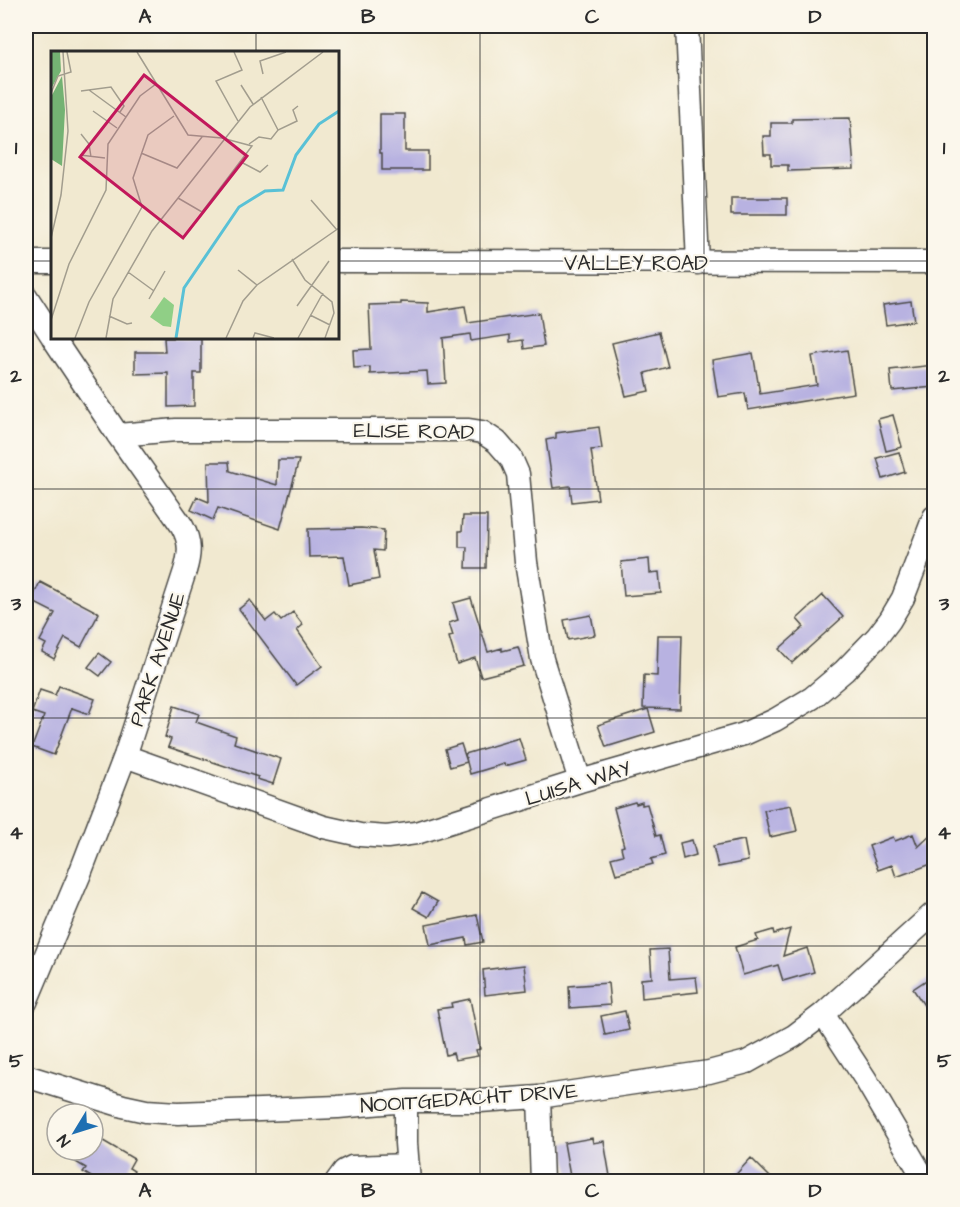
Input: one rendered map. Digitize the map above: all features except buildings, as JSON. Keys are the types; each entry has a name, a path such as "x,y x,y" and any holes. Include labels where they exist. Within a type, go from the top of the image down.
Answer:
{"street":[{"path":"687,26 698,263"},
{"name":"VALLEY ROAD","path":"339,261 934,262"},
{"path":"26,262 51,262"},
{"name":"PARK AVENUE","path":"26,296 51,334"},
{"name":"PARK AVENUE","path":"26,1002 79,876 125,756 185,571 190,549 187,534 182,526 54,339"},
{"name":"ELISE ROAD","path":"118,435 176,430 390,429 470,430 489,435 511,458 518,474 526,562 542,659 580,781"},
{"name":"LUISA WAY","path":"125,756 324,827 360,835 387,837 416,833 580,781 744,734 775,720 812,698 844,671 878,637 890,620 903,598 934,517"},
{"name":"NOOITGEDACHT DRIVE","path":"26,1076 123,1106 157,1112 338,1107 406,1101 480,1101 539,1097 709,1072 747,1062 787,1040 823,1014 934,914"},
{"path":"823,1014 866,1080 926,1182"},
{"path":"539,1097 542,1182"},
{"path":"336,1182 344,1171 352,1167 408,1173 406,1101"}]}
